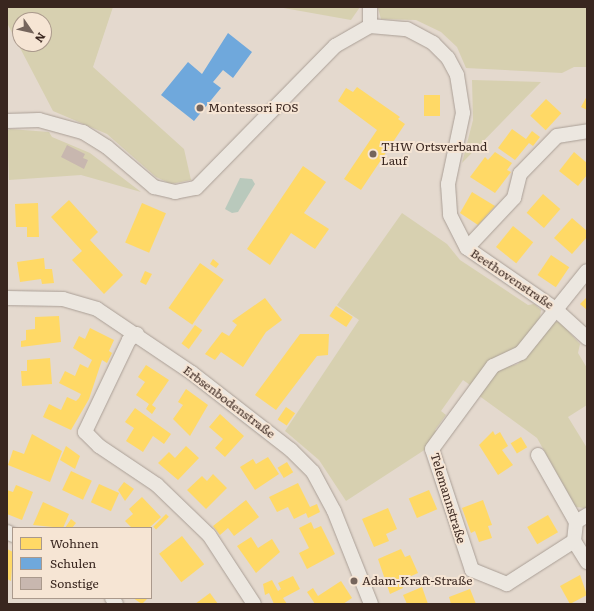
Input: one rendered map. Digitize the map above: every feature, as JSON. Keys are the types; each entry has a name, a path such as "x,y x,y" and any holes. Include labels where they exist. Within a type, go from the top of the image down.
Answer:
{"street":[{"path":"7,121 39,120 83,132 107,147 154,188 175,192 196,188 335,46 370,26 370,7"},
{"name":"Beethovenstraße","path":"370,26 407,29 433,43 448,58 457,75 463,113 448,184 450,215 466,248 554,308 587,338"},
{"path":"466,248 514,198 520,174 557,136 587,131"},
{"path":"554,308 587,271"},
{"name":"Erbsenbodenstraße","path":"7,298 63,299 97,309 137,334 267,431 313,472 343,531 371,604"},
{"name":"Telemannstraße","path":"554,308 521,353 493,366 432,449 472,570 507,584 574,541"},
{"path":"137,334 129,340 85,432 99,446 157,485 209,535 254,604"},
{"path":"538,456 581,518 574,541 587,562"}],"shaded area":[{"path":"7,7 113,7 93,67 184,149 191,180 171,184 156,177 107,134 53,111 22,52 52,52 52,12 12,12 12,33 7,23"},
{"path":"278,7 360,7 351,20"},
{"path":"587,7 587,67 574,67 562,73 466,68 457,47 441,32 416,20 381,19 378,8"},
{"path":"472,80 541,82 462,163 473,120"},
{"path":"10,129 49,132 52,137 90,153 141,192 81,175 9,180 7,131"},
{"path":"240,178 252,179 255,184 238,212 232,213 225,209"},
{"path":"402,213 447,244 460,260 528,305 534,304 541,310 540,317 518,349 496,357 470,385 463,380 441,411 446,415 435,430 439,432 429,447 346,501 319,460 285,431 359,320 337,305"},
{"path":"552,322 560,322 580,344 578,353 587,368 587,405 568,417 587,448 587,507 584,508 576,507 537,438 478,395 497,369 518,364"}],"building: Wohnen":[{"name":"THW Ortsverband Lauf","path":"357,87 400,117 398,119 405,124 361,190 344,179 377,130 338,101 346,88 353,92"},
{"path":"424,95 440,95 440,116 424,116"},
{"path":"587,96 587,110 581,107"},
{"path":"546,99 561,113 546,130 530,116"},
{"path":"512,129 526,139 532,131 540,137 533,146 529,143 515,160 498,148"},
{"path":"495,152 512,163 507,170 511,172 495,193 470,177 485,157 488,160"},
{"path":"574,152 587,163 587,175 578,186 559,171"},
{"path":"303,166 326,182 304,213 329,229 315,249 291,233 270,265 247,249"},
{"path":"472,192 495,206 478,225 460,213"},
{"path":"543,194 560,209 544,228 527,213"},
{"path":"69,200 98,232 90,240 123,275 104,294 72,260 82,251 51,217"},
{"path":"38,203 39,237 27,237 27,227 16,227 15,204"},
{"path":"142,203 166,213 149,253 125,243"},
{"path":"572,218 587,231 587,237 572,254 554,238"},
{"path":"513,226 533,242 516,263 496,247"},
{"path":"551,255 569,267 556,287 538,275"},
{"path":"44,258 45,269 52,269 54,283 42,284 41,279 20,282 17,262"},
{"path":"213,259 219,264 216,268 210,264"},
{"path":"200,263 224,280 192,325 168,308"},
{"path":"145,271 152,274 146,285 140,282"},
{"path":"587,297 587,310 580,304"},
{"path":"265,298 282,320 266,332 243,367 221,352 215,360 205,354 222,332 229,336 237,325 232,321"},
{"path":"336,306 353,317 346,327 329,316"},
{"path":"59,316 61,342 21,347 21,341 26,340 26,330 35,329 35,317"},
{"path":"195,325 202,330 189,349 181,344"},
{"path":"90,328 114,340 109,351 112,353 107,363 102,360 89,399 71,430 43,417 49,404 61,410 67,397 76,401 79,398 81,394 59,383 65,371 75,376 80,364 88,368 92,360 73,348 79,336 85,339"},
{"path":"300,334 329,334 328,355 317,356 276,410 255,395"},
{"path":"50,358 52,384 22,386 21,371 27,371 27,360"},
{"path":"146,365 169,380 152,405 156,408 152,414 146,409 149,404 136,395 145,382 138,377"},
{"path":"186,389 208,405 190,436 173,419 183,405 178,402"},
{"path":"286,407 295,413 287,426 278,419"},
{"path":"135,408 171,434 164,444 153,436 143,452 126,441 134,428 125,422"},
{"path":"220,414 244,436 225,457 215,448 223,439 209,427"},
{"path":"493,431 495,435 500,432 508,446 502,450 513,465 498,475 479,445"},
{"path":"32,434 62,451 50,482 8,465 13,450 24,454"},
{"path":"521,437 527,447 517,453 511,443"},
{"path":"66,446 80,456 75,469 60,460"},
{"path":"186,446 199,458 178,480 158,463 169,452 175,458"},
{"path":"268,457 279,474 255,490 240,467 253,459 256,464"},
{"path":"287,462 293,472 284,478 278,468"},
{"path":"71,471 92,481 83,500 62,490"},
{"path":"213,474 227,488 206,509 187,490 202,476 207,481"},
{"path":"124,482 134,489 125,501 118,490"},
{"path":"298,483 310,507 317,504 320,512 308,518 306,513 294,519 288,507 277,512 269,497"},
{"path":"99,484 119,493 111,511 91,502"},
{"path":"16,485 33,492 22,520 7,514 7,490 13,492"},
{"path":"429,490 437,509 417,518 409,499"},
{"path":"142,497 161,517 150,527 131,527 125,521 133,514 129,509"},
{"path":"246,500 259,517 234,536 228,528 220,535 213,526"},
{"path":"483,500 492,525 488,526 492,538 479,542 475,531 471,533 462,508"},
{"path":"43,502 69,514 63,527 33,525"},
{"path":"388,508 397,529 386,534 389,541 374,547 362,519"},
{"path":"166,514 169,517 156,530 153,527"},
{"path":"548,515 558,532 537,544 527,527"},
{"path":"71,519 76,523 73,527 66,527"},
{"path":"311,522 314,529 321,526 335,554 307,569 299,553 309,548 299,528"},
{"path":"182,536 204,564 181,582 159,554"},
{"path":"251,537 258,548 272,539 280,552 256,573 237,546"},
{"path":"7,549 12,552 12,566 11,581 7,579"},
{"path":"401,549 405,557 410,555 418,573 400,581 403,588 390,594 378,559"},
{"path":"580,575 587,595 570,604 560,586"},
{"path":"293,576 300,589 283,598 287,604 274,604 269,593 265,595 263,584 272,580 278,591 281,589 278,583"},
{"path":"341,581 352,598 343,604 315,604 307,592 313,588 318,596"},
{"path":"422,587 428,604 407,604 403,595"},
{"path":"470,589 476,604 451,604 449,597"},
{"path":"210,593 218,604 195,604"},
{"path":"134,599 147,599 142,604"}],"building: Schulen":[{"path":"228,33 252,52 233,78 223,70 213,82 221,88 194,121 161,95 188,62 202,74"}],"building: Sonstige":[{"path":"67,145 85,154 83,158 88,160 84,169 61,157"}],"place":[{"name":"Montessori FOS","path":"200,108"},
{"name":"THW Ortsverband Lauf","path":"373,154"},
{"name":"Adam-Kraft-Straße","path":"354,581"}]}
